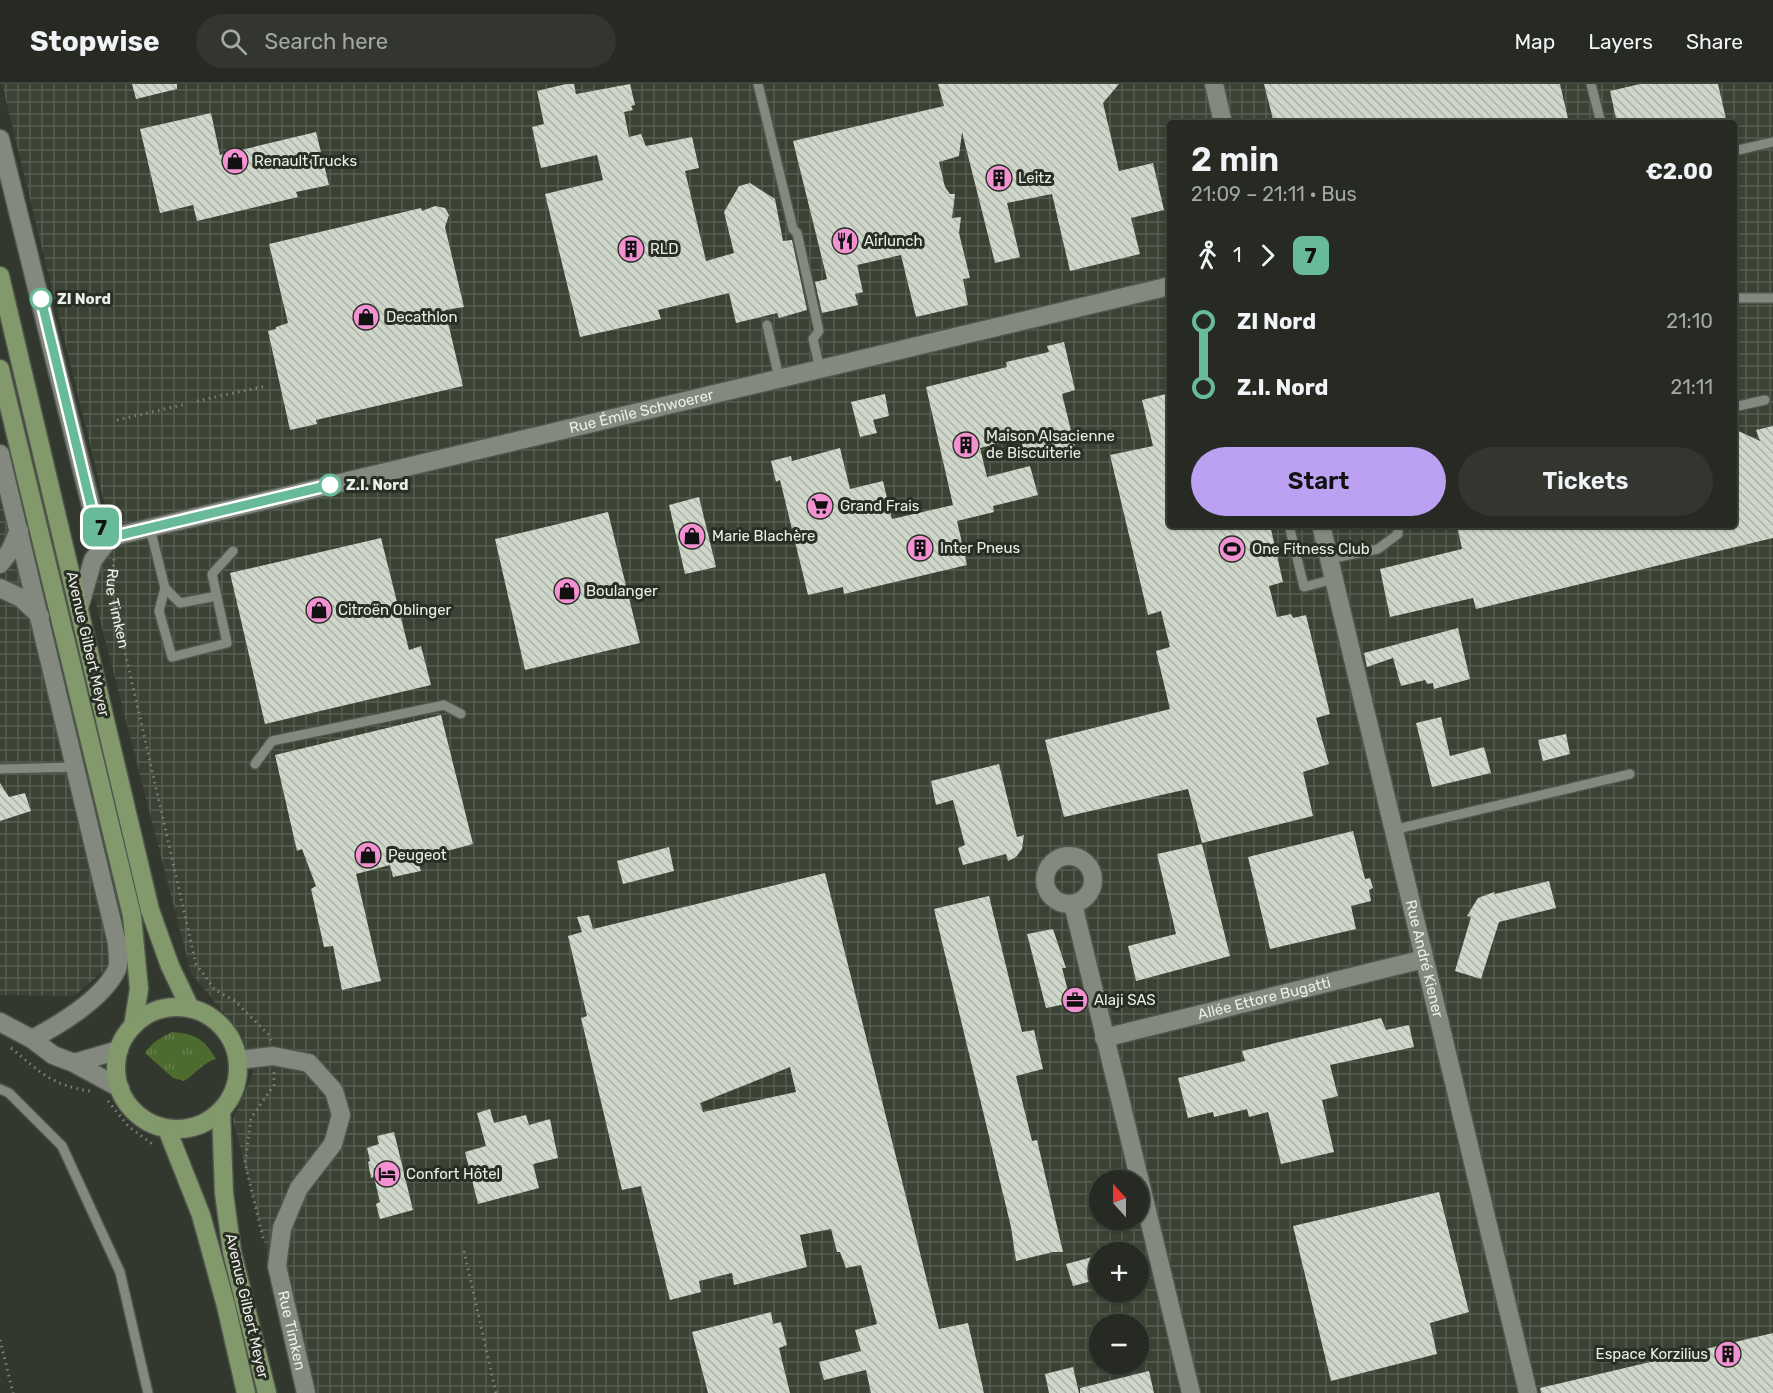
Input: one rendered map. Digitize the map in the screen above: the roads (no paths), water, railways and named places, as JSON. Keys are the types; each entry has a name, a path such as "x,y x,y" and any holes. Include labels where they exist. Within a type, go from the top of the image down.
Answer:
{"main road":[{"name":"Avenue Gilbert Meyer","path":"0,276 150,910 170,966 189,1008 172,1007 158,1010 145,1016 133,1026 119,1050 112,1094 128,1104 149,1123 182,1129 196,1126 210,1120 228,1103 237,1082 238,1060"},
{"name":"Avenue Gilbert Meyer","path":"0,369 132,916 139,989 133,1026"},
{"path":"189,1008 210,1017 222,1027 231,1039 238,1060"},
{"name":"Avenue Gilbert Meyer","path":"221,1111 224,1193 232,1252 267,1393"},
{"name":"Avenue Gilbert Meyer","path":"167,1128 201,1215 226,1306 246,1393"}],"street":[{"path":"1214,84 1222,120"},
{"path":"0,139 94,518 103,528 113,534 93,560 79,608"},
{"name":"Rue Émile Schwoerer","path":"113,534 120,535 150,528 1167,287"},
{"path":"0,454 117,943 117,970 96,997 56,1027 32,1040"},
{"name":"Rue André Kiener","path":"1322,528 1528,1393"},
{"path":"0,564 10,551 19,530"},
{"path":"0,588 21,598 40,616"},
{"path":"1073,904 1191,1393"},
{"name":"Allée Ettore Bugatti","path":"1104,1038 1424,959"},
{"path":"0,1022 53,1055 74,1063 112,1094"},
{"path":"74,1063 119,1050"},
{"name":"Rue Timken","path":"238,1060 273,1056 309,1063 334,1090 341,1115 333,1144 299,1188 282,1228 277,1266 306,1393"}],"lane":[{"path":"758,84 793,229 797,234 819,331 813,339 820,369"},
{"path":"1591,84 1600,120"},
{"path":"1737,150 1773,142"},
{"path":"1737,298 1773,298"},
{"path":"767,325 779,378"},
{"path":"1737,406 1765,400"},
{"path":"150,528 165,588 159,611 172,657 227,643 212,574 232,551"},
{"path":"1290,528 1304,587 1334,579"},
{"path":"1329,559 1378,549 1398,534 1398,528"},
{"path":"165,588 180,603 217,596"},
{"path":"255,764 272,741 444,705 461,714"},
{"path":"0,770 76,767"},
{"path":"1393,830 1630,774"},
{"path":"0,1089 9,1093 62,1146 120,1272 148,1393"}],"place":[{"name":"Renault Trucks","path":"235,161"},
{"name":"Leitz","path":"999,178"},
{"name":"Airlunch","path":"845,241"},
{"name":"RLD","path":"631,249"},
{"name":"ZI Nord","path":"41,299"},
{"name":"Decathlon","path":"366,317"},
{"name":"Maison Alsacienne de Biscuiterie","path":"966,445"},
{"name":"Z.I. Nord","path":"330,485"},
{"name":"Grand Frais","path":"820,506"},
{"name":"Marie Blachère","path":"692,536"},
{"name":"Inter Pneus","path":"920,548"},
{"name":"One Fitness Club","path":"1232,549"},
{"name":"Boulanger","path":"567,591"},
{"name":"Citroën Oblinger","path":"319,610"},
{"name":"Peugeot","path":"368,855"},
{"name":"Alaji SAS","path":"1075,1000"},
{"name":"Confort Hôtel","path":"387,1174"},
{"name":"Espace Korzilius","path":"1728,1354"}]}
